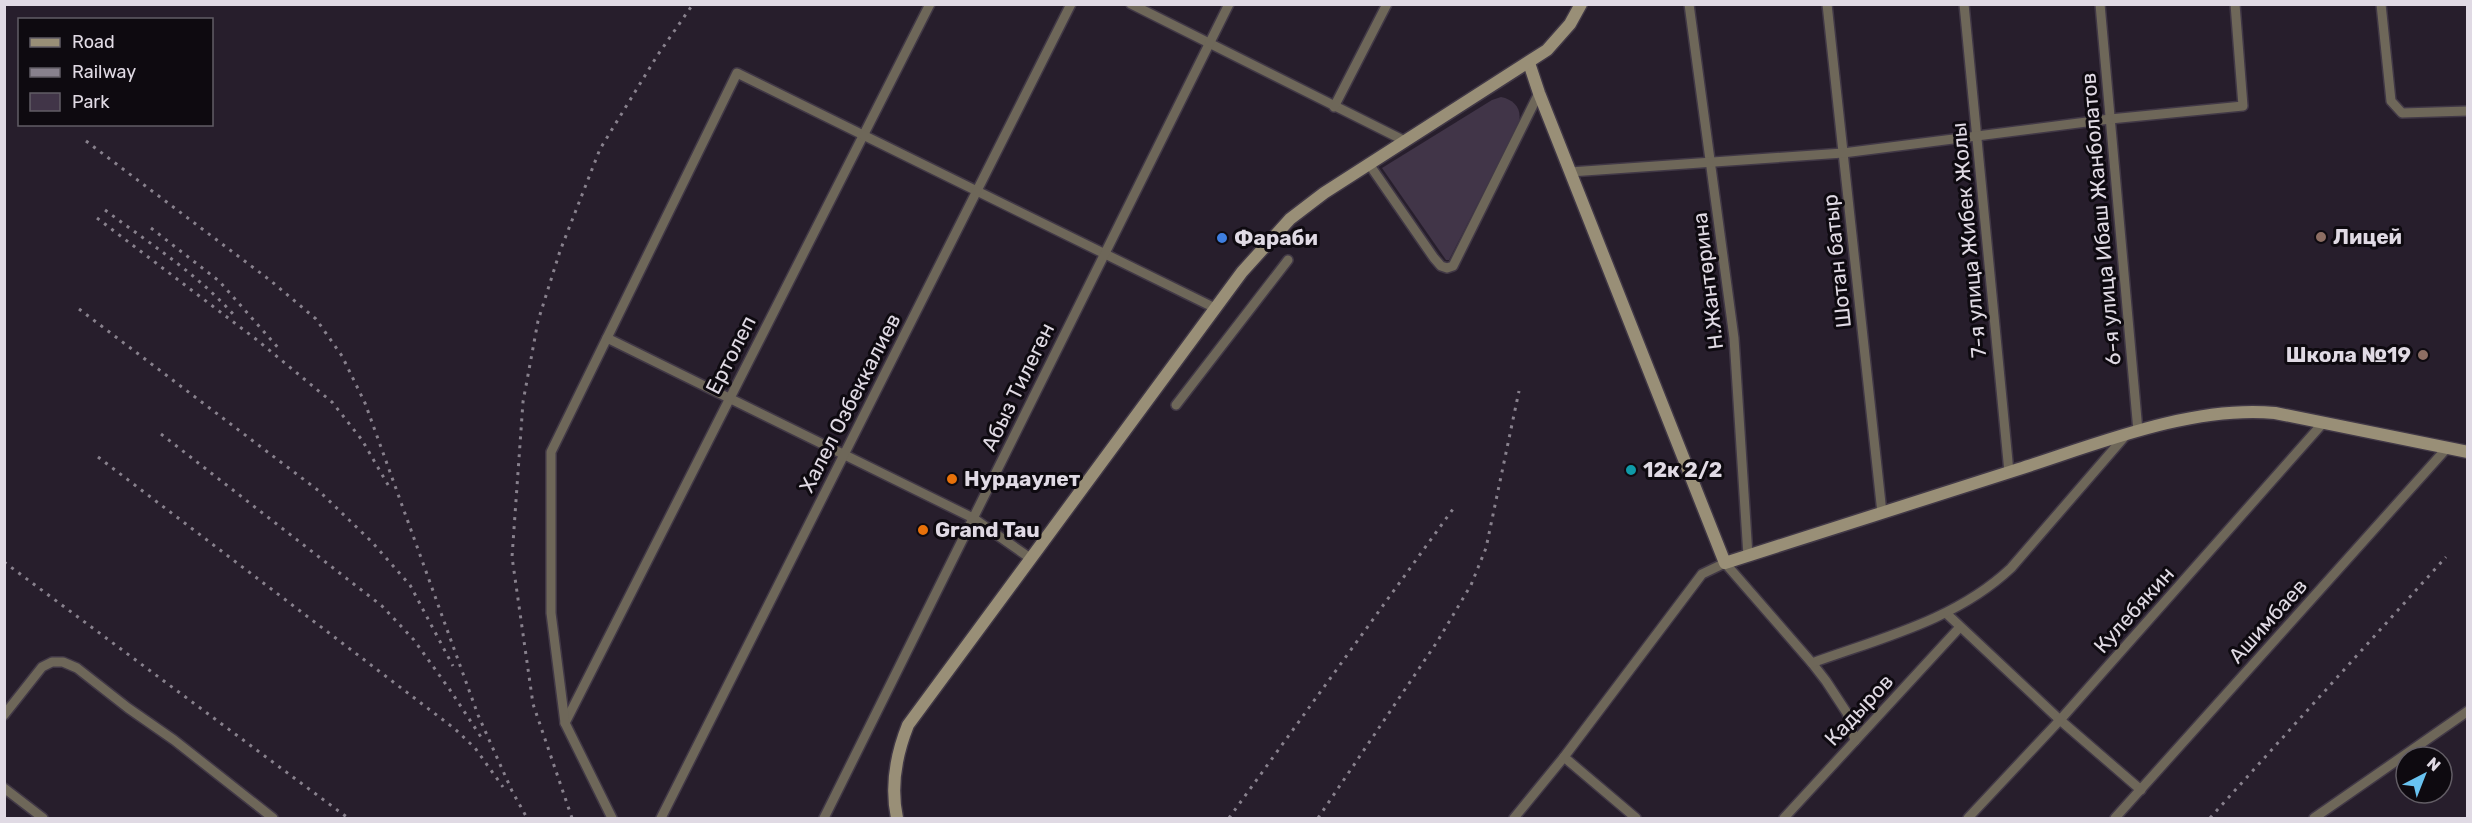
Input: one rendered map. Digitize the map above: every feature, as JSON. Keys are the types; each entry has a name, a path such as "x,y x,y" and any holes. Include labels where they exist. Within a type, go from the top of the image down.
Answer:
{"street":[{"name":"Ертолеп","path":"565,723 930,4"},
{"name":"Халел Озбеккалиев","path":"662,819 1071,4"},
{"path":"1131,4 1405,141"},
{"name":"Абыз Тилеген","path":"824,819 1229,4"},
{"path":"1334,106 1387,4"},
{"path":"897,819 895,766 898,749 908,724 1242,272 1290,219 1324,193 1529,63 1560,38 1581,4"},
{"name":"Н.Жантөрина","path":"1689,4 1734,338 1748,556"},
{"name":"Шотан батыр","path":"1827,4 1882,513"},
{"name":"7-я улица Жибек Жолы","path":"1964,4 2008,472"},
{"name":"6-я улица Ибаш Жанболатов","path":"2100,4 2132,433"},
{"path":"1570,172 1843,153 1977,138 2110,119 2243,105 2235,4"},
{"path":"2381,4 2391,101 2402,113 2468,111"},
{"path":"1529,63 1725,563 1812,663 1847,713 1855,741"},
{"path":"612,819 565,723 550,613 551,452 737,73 1215,308"},
{"path":"1369,164 1434,258 1441,266 1447,268 1453,266 1539,93"},
{"path":"1176,405 1288,261"},
{"path":"607,338 973,518 1030,558"},
{"path":"1515,819 1564,758 1702,574 1725,563 2132,433 2218,414 2252,411 2275,413 2468,452"},
{"name":"Кулебякин","path":"1968,819 2060,720 2324,423"},
{"path":"1812,663 1947,614 1990,588 2011,568 2132,433"},
{"name":"Ашимбаев","path":"2115,819 2447,448"},
{"path":"1947,614 2060,720 2141,790"},
{"name":"Кадыров","path":"1784,819 1960,627"},
{"path":"4,715 42,667 52,662 63,662 77,668 174,740 273,819"},
{"path":"2314,819 2468,711"},
{"path":"1564,758 1636,819"},
{"path":"4,789 43,819"}],"green space":[{"path":"1501,97 1511,101 1517,107 1520,115 1518,125 1449,260 1446,260 1382,168 1492,100"}],"railway":[{"path":"572,818 533,704 512,557 523,402 538,321 560,251 600,149 657,56 693,4"},
{"path":"86,141 271,281 316,319 342,356 365,403 478,715 512,791 527,818"},
{"path":"105,210 188,272 233,314"},
{"path":"97,218 257,340 332,402 362,440 391,490"},
{"path":"151,228 219,281 281,351"},
{"path":"79,309 319,491 372,542 410,585 453,666"},
{"path":"1318,818 1437,642 1471,585 1486,548 1519,391"},
{"path":"161,434 382,606 414,640 481,737"},
{"path":"98,457 455,729 475,748 503,787"},
{"path":"1229,818 1453,509"},
{"path":"2210,818 2446,557"},
{"path":"4,562 348,818"}],"place":[{"name":"Лицей","path":"2321,237"},
{"name":"Фараби","path":"1222,238"},
{"name":"Школа №19","path":"2423,355"},
{"name":"12к 2/2","path":"1631,470"},
{"name":"Нурдаулет","path":"952,479"},
{"name":"Grand Tau","path":"923,530"}]}
